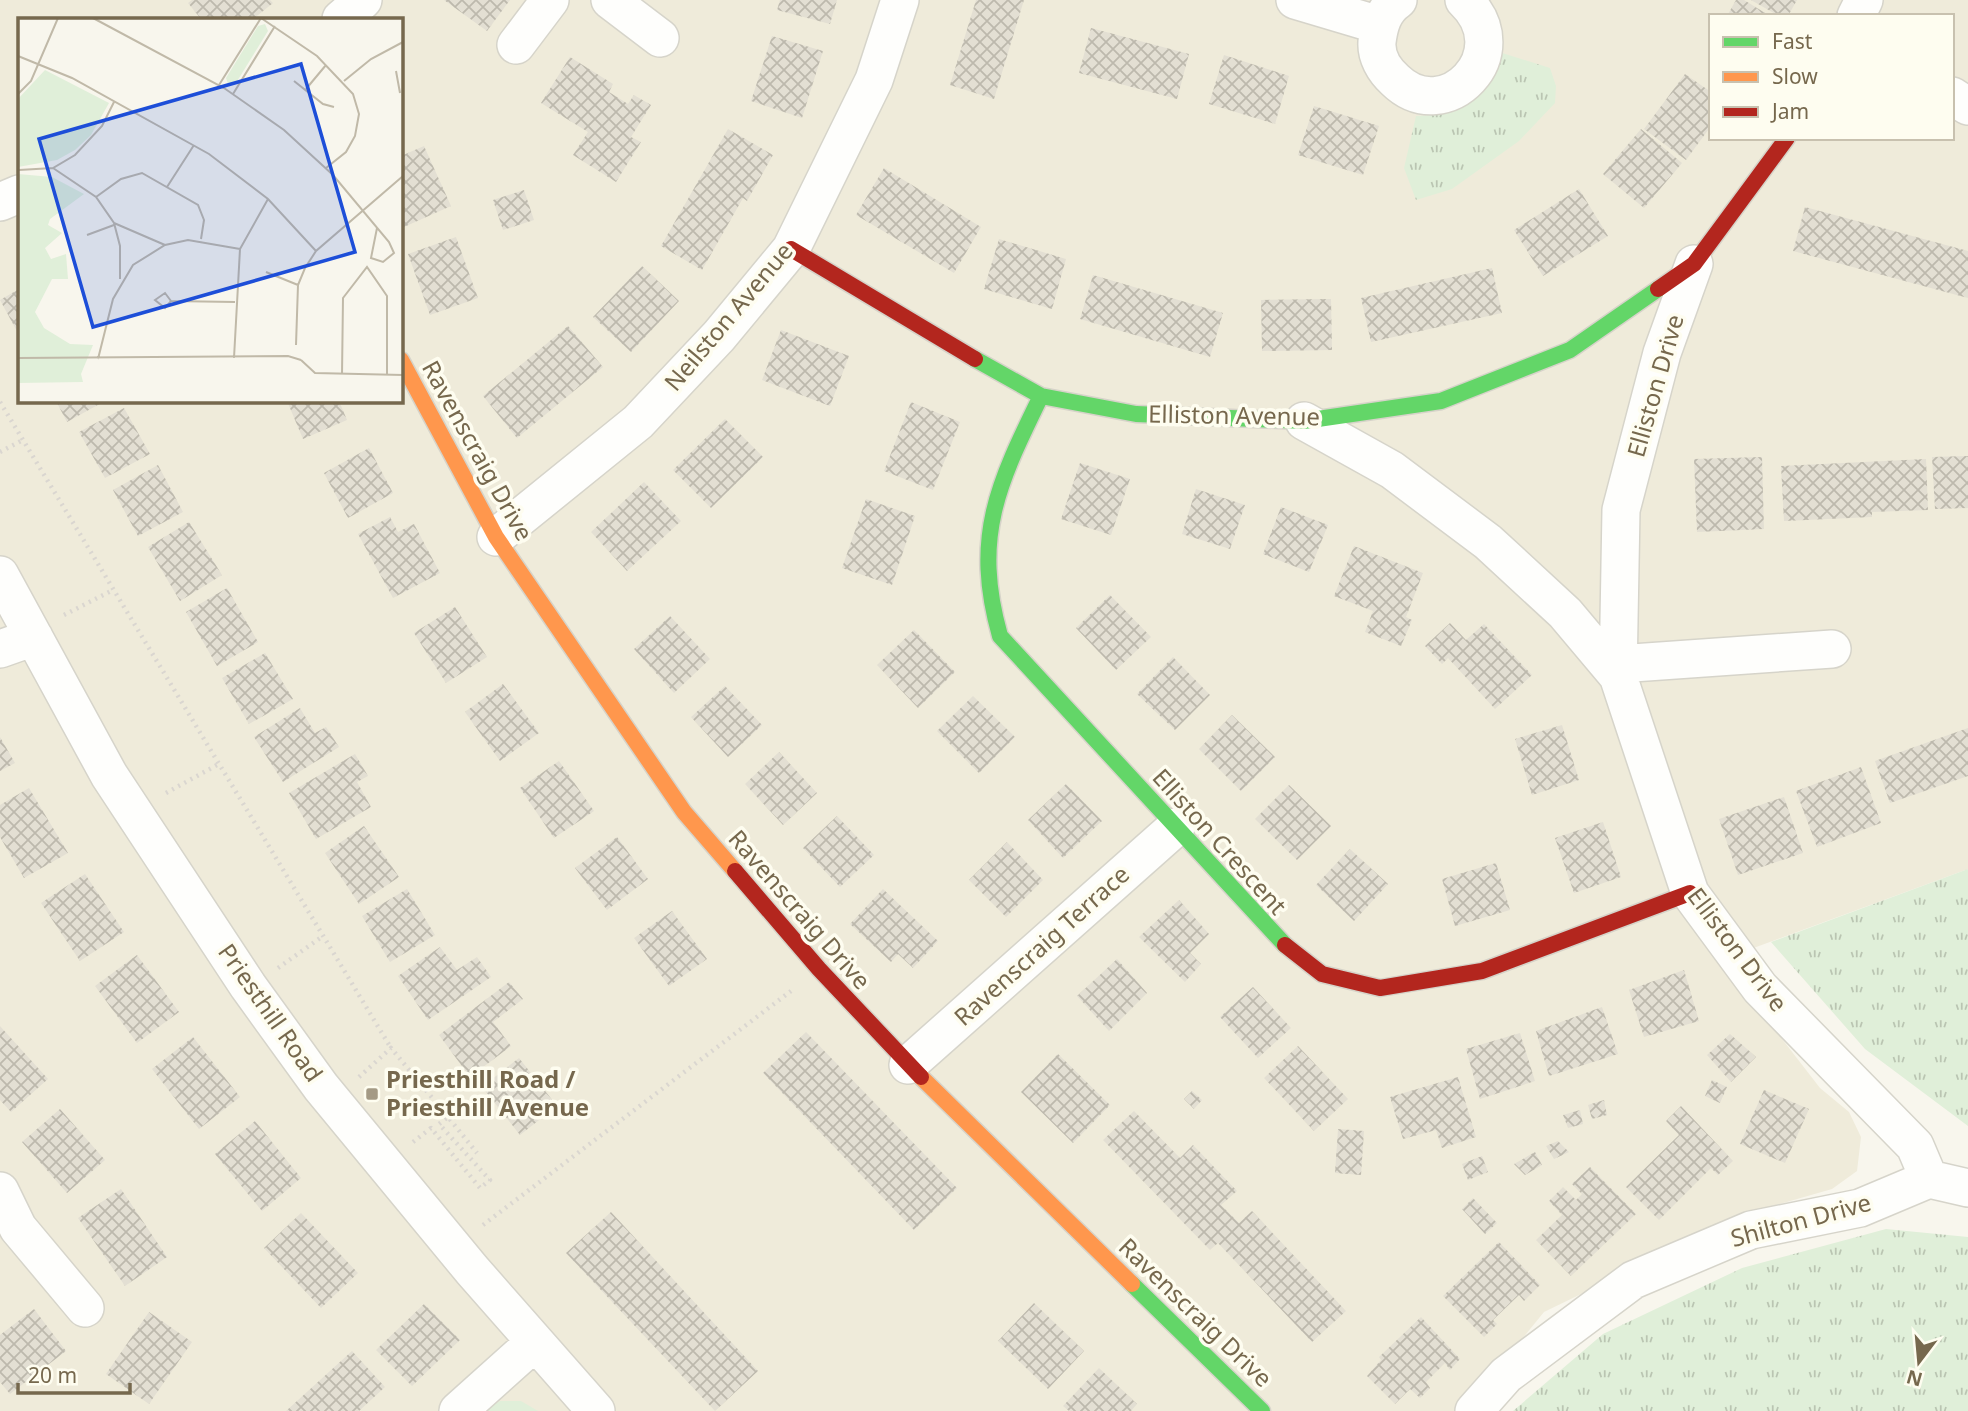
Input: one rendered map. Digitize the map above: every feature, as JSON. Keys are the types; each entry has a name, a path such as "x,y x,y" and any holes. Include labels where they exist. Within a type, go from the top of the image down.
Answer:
{"street":[{"path":"342,18 363,0"},
{"path":"516,45 550,0"},
{"path":"610,0 660,38"},
{"name":"Neilston Avenue","path":"496,537 638,422 719,336 791,249 874,80 900,0"},
{"path":"1294,0 1388,13 1377,49 1386,72 1403,88 1426,96 1450,92 1470,79 1483,58 1485,34 1476,11 1464,0"},
{"name":"Elliston Avenue","path":"791,249 889,310 1041,396 1136,414 1304,421 1441,401 1570,350 1695,264 1786,140"},
{"path":"0,202 18,194"},
{"name":"Elliston Drive","path":"1695,264 1662,353 1621,510 1618,670 1690,894 1760,988 1915,1146 1929,1179"},
{"name":"Ravenscraig Drive","path":"402,362 496,537 684,812 819,969 908,1065 1262,1411"},
{"name":"Elliston Crescent","path":"1041,396 1000,479 988,524 986,576 991,611 1000,636 1275,937 1322,974 1380,988 1482,971 1690,894"},
{"name":"Elliston Drive","path":"1304,421 1392,470 1488,542 1565,613 1618,670"},
{"name":"Priesthill Road","path":"0,575 22,639 250,988 333,1101 453,1247 596,1411"},
{"path":"1618,670 1832,649"},
{"name":"Ravenscraig Terrace","path":"908,1065 1176,827"},
{"path":"1929,1179 1968,1188"},
{"name":"Shilton Drive","path":"1474,1411 1506,1375 1633,1280 1751,1230 1860,1208 1929,1179"},
{"path":"0,1191 9,1234 85,1308"},
{"path":"458,1411 535,1342"}],"path":[{"path":"0,402 217,765 391,1048 477,1153"},
{"path":"0,452 23,440"},
{"path":"22,639 113,590"},
{"path":"134,812 217,765"},
{"path":"250,988 323,936"},
{"path":"453,1247 819,969"},
{"path":"333,1101 391,1048"},
{"path":"385,1164 431,1128 480,1188 490,1180 439,1124 448,1117"}],"shaded area":[{"path":"0,0 1968,0 1968,869 1721,960 1820,1088 1849,1112 1861,1137 1857,1171 1832,1189 1748,1213 1544,1312 1463,1411 0,1411"}],"green space":[{"path":"1499,52 1550,68 1556,86 1555,103 1519,141 1452,189 1416,200 1404,168 1416,116 1448,112 1472,102 1489,82"},
{"path":"1968,869 1968,1126 1865,1049 1771,942"},
{"path":"1886,1229 1968,1237 1968,1411 1513,1411 1603,1334 1742,1268"},
{"path":"500,1401 521,1401 538,1411 483,1411"}],"building":[{"path":"192,0 270,0 273,3 254,18 200,18 188,3"},
{"path":"444,0 510,0 487,31"},
{"path":"780,0 837,0 830,24 777,10"},
{"path":"976,0 1024,0 994,99 950,85"},
{"path":"1736,0 1744,0 1767,14 1728,14"},
{"path":"1751,0 1797,0 1789,14 1776,14"},
{"path":"1091,28 1189,54 1177,99 1079,73"},
{"path":"772,36 823,51 802,118 751,101"},
{"path":"1224,55 1289,76 1275,124 1209,104"},
{"path":"570,57 613,84 609,92 628,104 634,95 651,105 631,137 641,142 616,182 573,155 588,132 541,103"},
{"path":"1685,74 1709,91 1709,129 1686,160 1644,129"},
{"path":"1314,106 1379,126 1363,175 1298,155"},
{"path":"728,129 773,155 747,201 743,198 702,270 661,246"},
{"path":"1641,129 1682,163 1644,208 1603,174"},
{"path":"424,146 451,206 404,227 402,222 402,156"},
{"path":"884,168 981,227 954,273 856,215"},
{"path":"1579,189 1608,236 1543,276 1514,230"},
{"path":"524,190 534,220 503,230 493,200"},
{"path":"1805,207 1968,251 1968,298 1793,251"},
{"path":"456,237 478,298 430,315 408,254"},
{"path":"999,239 1066,259 1052,309 984,289"},
{"path":"642,266 679,301 631,352 593,317"},
{"path":"1492,268 1502,313 1371,342 1361,298"},
{"path":"1093,275 1223,313 1210,357 1080,319"},
{"path":"18,290 18,333 0,300"},
{"path":"1331,299 1332,350 1262,351 1261,300"},
{"path":"568,326 603,367 517,438 483,396"},
{"path":"781,330 849,356 830,406 762,380"},
{"path":"57,402 103,402 67,422"},
{"path":"287,402 339,402 347,420 303,439"},
{"path":"911,402 960,422 933,490 884,471"},
{"path":"124,408 150,454 105,478 79,432"},
{"path":"725,419 763,457 711,508 673,470"},
{"path":"369,448 393,493 348,518 324,473"},
{"path":"1968,456 1968,508 1935,509 1932,457"},
{"path":"1762,457 1764,529 1697,532 1694,459"},
{"path":"1926,459 1928,510 1872,512 1872,517 1784,521 1781,466"},
{"path":"1080,463 1130,479 1111,535 1061,519"},
{"path":"158,465 183,512 138,536 113,490"},
{"path":"644,482 681,521 627,571 591,532"},
{"path":"1196,489 1245,505 1230,549 1182,534"},
{"path":"866,499 915,516 892,585 842,568"},
{"path":"1281,507 1328,525 1309,572 1263,554"},
{"path":"390,517 398,532 414,524 440,573 393,598 358,534"},
{"path":"189,522 222,575 180,601 148,547"},
{"path":"1354,546 1423,573 1406,617 1412,620 1401,646 1365,632 1373,611 1334,596"},
{"path":"227,588 258,642 217,666 186,612"},
{"path":"1110,595 1151,637 1116,670 1076,628"},
{"path":"455,607 487,657 446,683 414,633"},
{"path":"670,616 710,659 674,693 634,649"},
{"path":"1450,623 1466,640 1484,624 1532,675 1495,709 1448,658 1442,664 1425,646"},
{"path":"914,630 955,672 918,708 877,665"},
{"path":"265,653 293,699 249,724 222,678"},
{"path":"1173,657 1210,695 1175,730 1137,694"},
{"path":"503,684 539,733 500,761 465,712"},
{"path":"725,686 762,725 728,757 691,717"},
{"path":"973,696 1015,737 979,773 937,731"},
{"path":"300,708 315,733 326,727 339,747 283,782 254,737"},
{"path":"1232,715 1275,757 1241,791 1199,749"},
{"path":"1562,725 1579,780 1532,795 1515,739"},
{"path":"1968,728 1968,776 1890,803 1875,761"},
{"path":"0,737 15,763 0,771"},
{"path":"779,752 817,793 783,825 745,784"},
{"path":"355,754 368,776 357,782 371,807 316,839 289,793"},
{"path":"559,761 594,811 554,838 520,788"},
{"path":"1861,767 1881,823 1817,847 1796,791"},
{"path":"1066,784 1102,821 1063,858 1028,820"},
{"path":"1289,785 1331,826 1297,860 1255,819"},
{"path":"29,788 68,853 24,878 0,837 0,805"},
{"path":"1784,797 1803,853 1738,875 1719,819"},
{"path":"837,816 874,855 840,887 803,848"},
{"path":"1603,822 1621,877 1574,893 1555,838"},
{"path":"364,826 399,877 359,904 325,853"},
{"path":"617,837 648,879 607,910 575,868"},
{"path":"1007,842 1043,880 1006,917 969,880"},
{"path":"1350,849 1388,884 1354,921 1316,885"},
{"path":"1496,863 1510,910 1455,926 1442,879"},
{"path":"85,874 124,932 80,961 41,903"},
{"path":"407,889 435,935 390,962 362,916"},
{"path":"883,889 938,941 913,968 898,954 891,962 850,924"},
{"path":"1179,900 1209,934 1190,953 1201,964 1185,982 1139,937"},
{"path":"672,911 707,959 669,986 634,938"},
{"path":"440,947 457,970 477,957 491,977 428,1020 398,976"},
{"path":"137,955 179,1012 137,1043 95,986"},
{"path":"1117,959 1147,993 1109,1031 1077,996"},
{"path":"1684,970 1699,1021 1644,1037 1629,990"},
{"path":"509,982 523,999 493,1022 511,1046 470,1077 439,1035"},
{"path":"1253,987 1291,1028 1258,1058 1220,1017"},
{"path":"1602,1007 1618,1054 1549,1076 1536,1031"},
{"path":"0,1026 48,1079 11,1112 0,1100"},
{"path":"806,1032 957,1188 914,1230 763,1073"},
{"path":"1520,1033 1535,1081 1480,1099 1466,1049"},
{"path":"1730,1034 1756,1057 1731,1082 1707,1055"},
{"path":"193,1037 240,1097 199,1129 152,1069"},
{"path":"1298,1046 1348,1099 1314,1131 1264,1078"},
{"path":"1058,1054 1110,1105 1073,1143 1021,1092"},
{"path":"519,1058 557,1106 520,1135 482,1087"},
{"path":"1458,1077 1476,1137 1442,1148 1436,1130 1403,1139 1390,1097"},
{"path":"1712,1080 1727,1087 1720,1103 1705,1096"},
{"path":"1764,1090 1809,1109 1785,1163 1740,1144"},
{"path":"1192,1091 1202,1100 1194,1109 1184,1099"},
{"path":"1604,1100 1607,1115 1592,1119 1588,1105"},
{"path":"1681,1106 1733,1161 1718,1175 1711,1168 1659,1220 1626,1187 1679,1135 1666,1121"},
{"path":"60,1109 105,1160 67,1193 22,1142"},
{"path":"1580,1110 1583,1124 1568,1128 1563,1115"},
{"path":"1134,1111 1180,1158 1193,1145 1237,1191 1221,1205 1239,1223 1252,1211 1346,1311 1312,1342 1218,1243 1210,1250 1103,1140"},
{"path":"255,1121 301,1178 262,1211 215,1154"},
{"path":"1338,1129 1364,1131 1361,1175 1335,1173"},
{"path":"1558,1141 1569,1152 1554,1159 1546,1146"},
{"path":"1535,1152 1542,1165 1525,1175 1514,1164"},
{"path":"1482,1156 1488,1172 1468,1180 1462,1164"},
{"path":"1590,1167 1636,1214 1571,1276 1536,1240 1562,1215 1549,1201 1563,1187 1576,1200 1582,1194 1572,1184"},
{"path":"121,1189 167,1257 125,1286 78,1218"},
{"path":"1473,1198 1497,1223 1485,1234 1462,1209"},
{"path":"611,1212 758,1371 715,1411 566,1253"},
{"path":"301,1213 358,1273 321,1308 264,1248"},
{"path":"1499,1242 1540,1285 1524,1301 1519,1295 1493,1320 1497,1324 1484,1337 1443,1296"},
{"path":"1034,1303 1084,1351 1048,1389 998,1341"},
{"path":"424,1304 460,1340 412,1386 376,1350"},
{"path":"34,1309 66,1351 10,1394 0,1382 0,1335"},
{"path":"149,1312 192,1342 149,1404 106,1374"},
{"path":"1421,1317 1460,1359 1450,1370 1445,1363 1426,1382 1430,1388 1420,1398 1410,1389 1395,1404 1367,1376 1381,1360 1379,1357"},
{"path":"352,1351 385,1387 359,1411 286,1411"},
{"path":"1099,1368 1137,1404 1131,1411 1069,1411 1063,1406"}],"traffic: fast":[{"path":"975,359 1041,396 1136,414 1304,421 1441,401 1570,350 1658,289"},
{"path":"1041,396 1002,485 989,540 992,601 1000,636 1285,945"},
{"path":"1132,1284 1262,1411"}],"traffic: slow":[{"path":"402,362 496,537 684,812 735,871"},
{"path":"921,1077 1132,1284"}],"traffic: jam":[{"path":"1658,289 1694,264 1786,140"},
{"path":"791,249 975,359"},
{"path":"735,871 819,969 921,1077"},
{"path":"1285,945 1322,974 1380,988 1482,971 1690,893"}],"place":[{"name":"Priesthill Road / Priesthill Avenue","path":"372,1094"}]}
